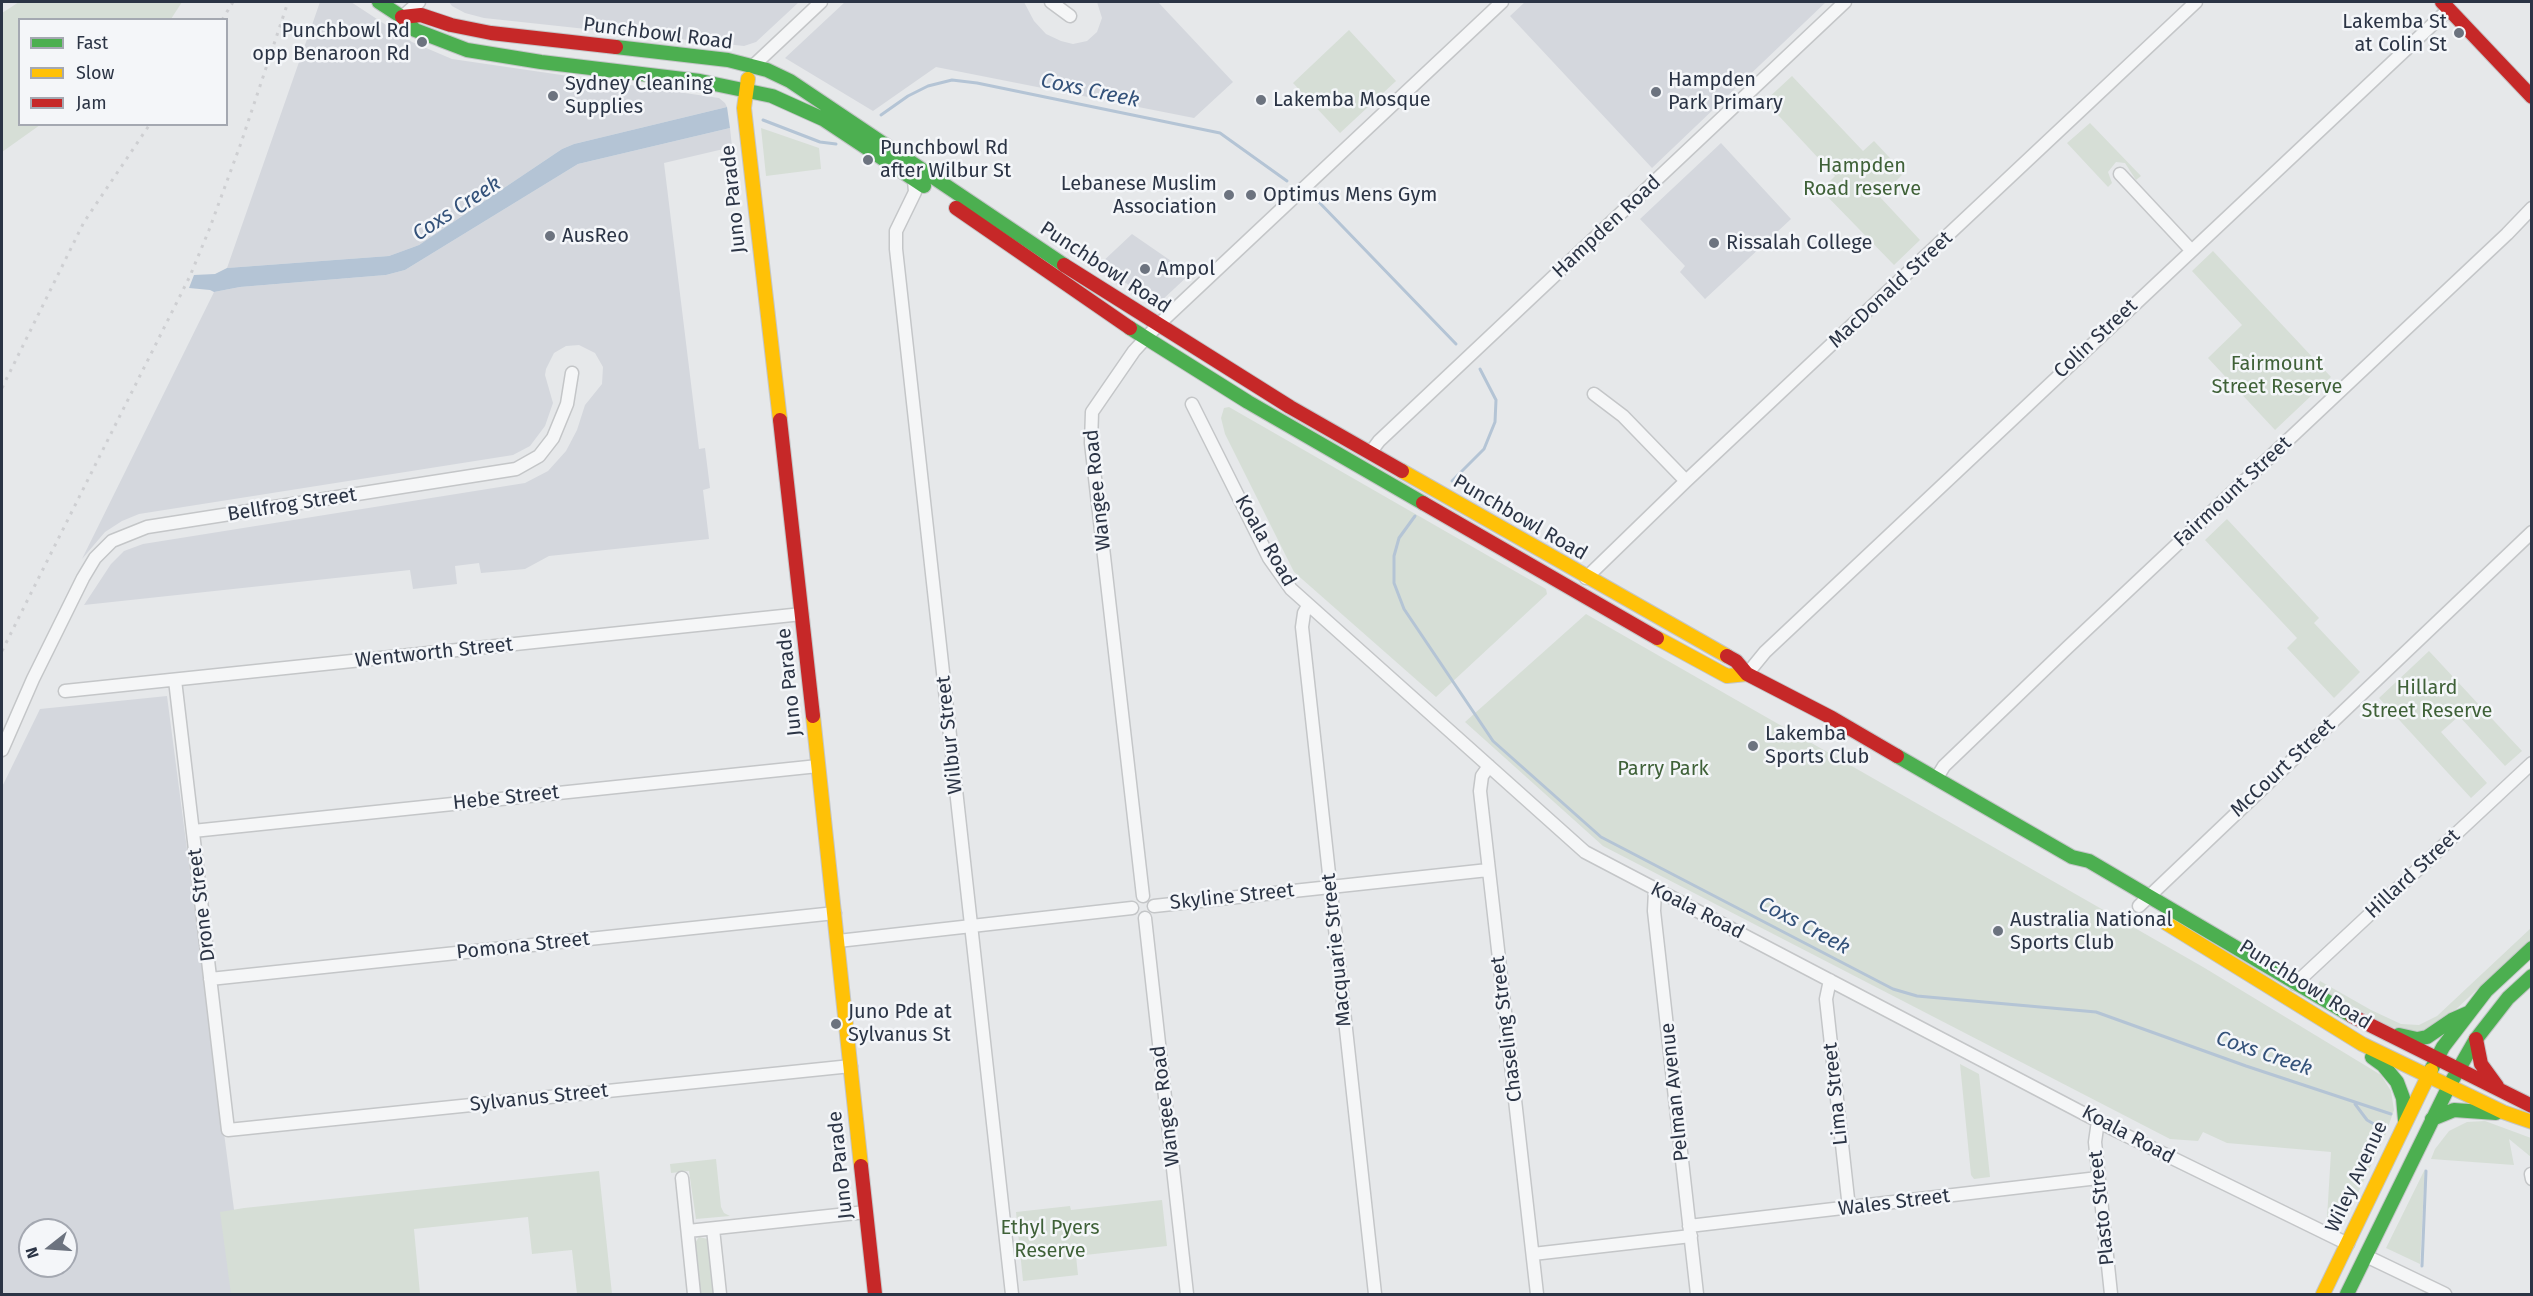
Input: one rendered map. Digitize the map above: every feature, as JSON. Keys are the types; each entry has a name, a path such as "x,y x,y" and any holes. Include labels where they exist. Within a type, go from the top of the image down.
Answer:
{"main road":[{"name":"Punchbowl Road","path":"379,2 426,36 478,52 700,81 745,89 788,102 822,119 1145,338 1275,418 1696,660 1727,675 1747,674"},
{"path":"2445,5 2532,97"},
{"path":"436,6 451,24"},
{"name":"Punchbowl Road","path":"402,17 421,15 491,33 704,57 753,66 780,76 802,88 1011,230 1243,380 1586,578 1736,661 1747,674 1832,718 2072,857 2085,871 2372,1027 2532,1106"},
{"name":"Juno Parade","path":"753,66 745,89 744,108 802,614 875,1294"},
{"name":"Punchbowl Road","path":"2143,902 2362,1044 2503,1112 2532,1122"},
{"path":"2372,1027 2388,1029 2406,1038 2417,1039 2438,1031 2452,1020 2468,1013 2487,991 2532,948"},
{"name":"Wiley Avenue","path":"2347,1294 2449,1086 2476,1039 2508,998 2532,976"},
{"name":"Wiley Avenue","path":"2323,1294 2405,1120 2443,1047 2468,1013"},
{"path":"2476,1039 2484,1070 2502,1092"},
{"path":"2362,1044 2369,1055 2383,1065 2397,1082 2403,1098 2405,1120"},
{"path":"2433,1119 2454,1110 2503,1112"}],"street":[{"path":"402,17 419,2"},
{"path":"753,66 821,2"},
{"path":"1051,2 1070,16"},
{"name":"Wangee Road","path":"1143,896 1090,428 1091,418 1098,403 1145,338 1502,2"},
{"name":"Hampden Road","path":"1370,453 1379,441 1845,2"},
{"name":"MacDonald Street","path":"1586,578 1686,481 2196,2"},
{"name":"Colin Street","path":"1747,674 1765,652 2191,250 2445,5"},
{"path":"2120,174 2191,250"},
{"name":"Wilbur Street","path":"914,180 915,192 904,210 896,231 896,249 1012,1294"},
{"name":"Fairmount Street","path":"1936,778 1944,766 2068,647 2532,208"},
{"name":"Bellfrog Street","path":"2,750 33,679 89,567 103,548 112,541 147,527 516,469 539,456 553,438 567,404 572,373"},
{"path":"1594,394 1623,416 1686,481"},
{"name":"Koala Road","path":"1192,404 1269,558 1291,589 1585,852 2098,1121 2348,1244"},
{"name":"McCourt Street","path":"2143,902 2532,532"},
{"name":"Macquarie Street","path":"1308,606 1304,613 1302,627 1376,1294"},
{"name":"Wentworth Street","path":"65,691 802,614"},
{"name":"Drone Street","path":"175,680 228,1130"},
{"name":"Hillard Street","path":"2295,984 2532,763"},
{"name":"Hebe Street","path":"193,831 818,766"},
{"name":"Chaseling Street","path":"1489,766 1482,776 1480,791 1537,1294"},
{"name":"Skyline Street","path":"1154,906 1488,870"},
{"name":"Pelman Avenue","path":"1655,890 1654,911 1697,1294"},
{"path":"1143,896 1151,900 1154,906 1153,912 1145,918 1135,915 1132,908 1133,901 1143,896"},
{"path":"838,941 1132,908"},
{"name":"Pomona Street","path":"210,979 835,914"},
{"name":"Wangee Road","path":"1145,918 1187,1294"},
{"name":"Lima Street","path":"1830,980 1826,999 1849,1208"},
{"name":"Sylvanus Street","path":"228,1130 850,1066"},
{"name":"Plasto Street","path":"2098,1121 2095,1142 2111,1294"},
{"path":"682,1178 694,1294"},
{"name":"Wales Street","path":"1533,1254 1849,1208 2098,1178"},
{"path":"688,1231 866,1212"},
{"path":"713,1229 720,1294"},
{"path":"2366,1256 2445,1294"}],"shaded area":[{"path":"320,2 351,2 412,42 452,59 719,98 727,107 574,144 562,149 419,245 389,256 227,268"},
{"path":"449,2 799,2 756,42 744,46 484,18 465,13"},
{"path":"845,2 1024,2 1034,21 1046,34 1073,44 1087,41 1097,32 1102,18 1097,2 1158,2 1233,82 1194,118 936,67 873,111 785,58"},
{"name":"Hampden Park Primary","path":"1525,2 1826,2 1652,168 1510,16"},
{"path":"730,128 732,147 664,163 699,449 705,448 710,488 703,490 709,539 549,556 525,569 481,573 479,563 455,566 457,584 413,589 410,570 84,605 111,564 124,551 143,544 525,483 548,471 566,451 577,430 585,405 602,384 603,367 595,353 579,345 566,346 554,353 546,369 545,375 553,403 545,426 530,446 513,455 139,514 105,532 82,559 214,292 240,287 386,275 405,270 578,164"},
{"name":"Rissalah College","path":"1721,143 1791,219 1705,299 1680,272 1685,266 1640,219"},
{"name":"Ampol","path":"1132,234 1190,274 1160,302 1154,302 1099,265"},
{"path":"167,696 245,1294 2,1294 2,787 40,709"}],"green space":[{"path":"19,2 182,2 172,18 18,18 18,126 39,126 2,152 2,13"},
{"path":"1349,30 1396,81 1340,133 1293,83"},
{"name":"Hampden Road reserve","path":"1792,76 1863,151 1874,141 1904,173 1880,197 1920,240 1894,265 1821,190 1835,176 1765,101"},
{"path":"2090,123 2141,176 2136,180 2125,163 2116,162 2108,172 2112,183 2108,187 2067,143"},
{"path":"761,128 819,148 821,169 766,176"},
{"name":"Fairmount Street Reserve","path":"2213,251 2331,377 2275,430 2208,358 2242,325 2192,271"},
{"path":"1229,407 1546,589 1547,594 1436,697 1294,572 1225,434 1221,418 1224,408"},
{"path":"2227,519 2319,618 2314,623 2360,672 2334,698 2287,648 2297,638 2205,540"},
{"name":"Parry Park","path":"1586,614 2203,967 2381,1075 2391,1091 2394,1110 2385,1136 2344,1222 2339,1224 2327,1218 2331,1152 2227,1143 2203,1132 2198,1141 2170,1139 1603,846 1465,722"},
{"name":"Hillard Street Reserve","path":"2429,651 2522,751 2505,766 2459,716 2441,732 2487,783 2471,798 2379,698"},
{"path":"2531,928 2531,939 2436,1028 2422,1033 2391,1027 2317,987 2320,981 2401,1024 2419,1025 2437,1016"},
{"path":"1960,1064 1979,1074 1990,1177 1974,1179 1971,1175"},
{"path":"2485,1121 2531,1138 2531,1157 2509,1139 2514,1165 2431,1159 2435,1149 2449,1131 2467,1122"},
{"path":"716,1159 721,1207 724,1213 730,1216 696,1219 689,1171 671,1173 670,1164"},
{"path":"2425,1169 2420,1264 2386,1248"},
{"path":"599,1171 612,1294 577,1294 572,1250 532,1254 528,1217 414,1229 420,1294 231,1294 220,1212"},
{"name":"Ethyl Pyers Reserve","path":"1162,1200 1167,1246 1076,1256 1078,1275 1023,1281 1016,1212 1070,1206 1071,1210"},
{"path":"699,1237 708,1239 715,1294 700,1294 695,1243"}],"water":[{"path":"727,107 730,128 578,164 405,270 386,275 240,287 214,292 189,288 194,275 215,274 227,268 389,256 419,245 562,149 574,144"}],"waterway":[{"name":"Coxs Creek","path":"881,115 908,96 928,86 952,80 977,83 1220,133 1287,181"},
{"name":"Coxs Creek","path":"763,120 820,142 836,144"},
{"name":"Coxs Creek","path":"1315,198 1456,344"},
{"name":"Coxs Creek","path":"1452,481 1484,449 1495,422 1496,400 1480,369"},
{"name":"Coxs Creek","path":"1415,516 1399,538 1394,556 1394,583 1404,609 1493,741 1601,837 1893,989 1917,996 2096,1012 2246,1066 2391,1114"},
{"path":"2355,1104 2367,1120 2384,1130"},
{"path":"2422,1266 2426,1171"}],"railway":[{"path":"223,18 233,2"},
{"path":"2,651 190,276 241,143 288,2"},
{"path":"2,388 84,222 149,126"}],"traffic: fast":[{"path":"379,2 402,17 415,30 467,50 541,62 700,81 772,96 823,119 924,186"},
{"path":"616,47 728,60 767,70 790,81 1064,265"},
{"path":"1130,328 1248,402 1423,503"},
{"path":"1897,756 2072,857 2089,861 2352,1016"},
{"path":"2431,1070 2443,1047 2486,991 2532,948"},
{"path":"2347,1294 2449,1086 2476,1039 2508,998 2532,976"},
{"path":"2399,1035 2417,1039 2427,1037 2452,1020 2468,1013"},
{"path":"2372,1057 2383,1065 2397,1082 2403,1098 2405,1120"},
{"path":"2432,1119 2454,1110 2496,1113"}],"traffic: slow":[{"path":"748,79 744,108 780,420"},
{"path":"1402,471 1727,656"},
{"path":"1657,638 1727,676 1747,674"},
{"path":"813,716 861,1166"},
{"path":"2166,923 2362,1044 2503,1112 2532,1122"},
{"path":"2323,1294 2431,1070"}],"traffic: jam":[{"path":"2442,2 2532,97"},
{"path":"402,17 421,15 451,25 491,33 616,47"},
{"path":"956,208 1130,328"},
{"path":"1064,265 1290,407 1402,471"},
{"path":"780,420 813,716"},
{"path":"1423,503 1657,638"},
{"path":"1727,656 1736,661 1747,674 1832,718 1897,756"},
{"path":"2352,1016 2532,1106"},
{"path":"2476,1039 2481,1064 2497,1086"},
{"path":"861,1166 875,1294"}],"place":[{"name":"Lakemba St at Colin St","path":"2459,33"},
{"name":"Punchbowl Rd opp Benaroon Rd","path":"422,42"},
{"name":"Hampden Park Primary","path":"1656,92"},
{"name":"Sydney Cleaning Supplies","path":"553,96"},
{"name":"Lakemba Mosque","path":"1261,100"},
{"name":"Punchbowl Rd after Wilbur St","path":"868,160"},
{"name":"Lebanese Muslim Association","path":"1229,195"},
{"name":"Optimus Mens Gym","path":"1251,195"},
{"name":"AusReo","path":"550,236"},
{"name":"Rissalah College","path":"1714,243"},
{"name":"Ampol","path":"1145,269"},
{"name":"Lakemba Sports Club","path":"1753,746"},
{"name":"Australia National Sports Club","path":"1998,931"},
{"name":"Juno Pde at Sylvanus St","path":"836,1024"}]}
